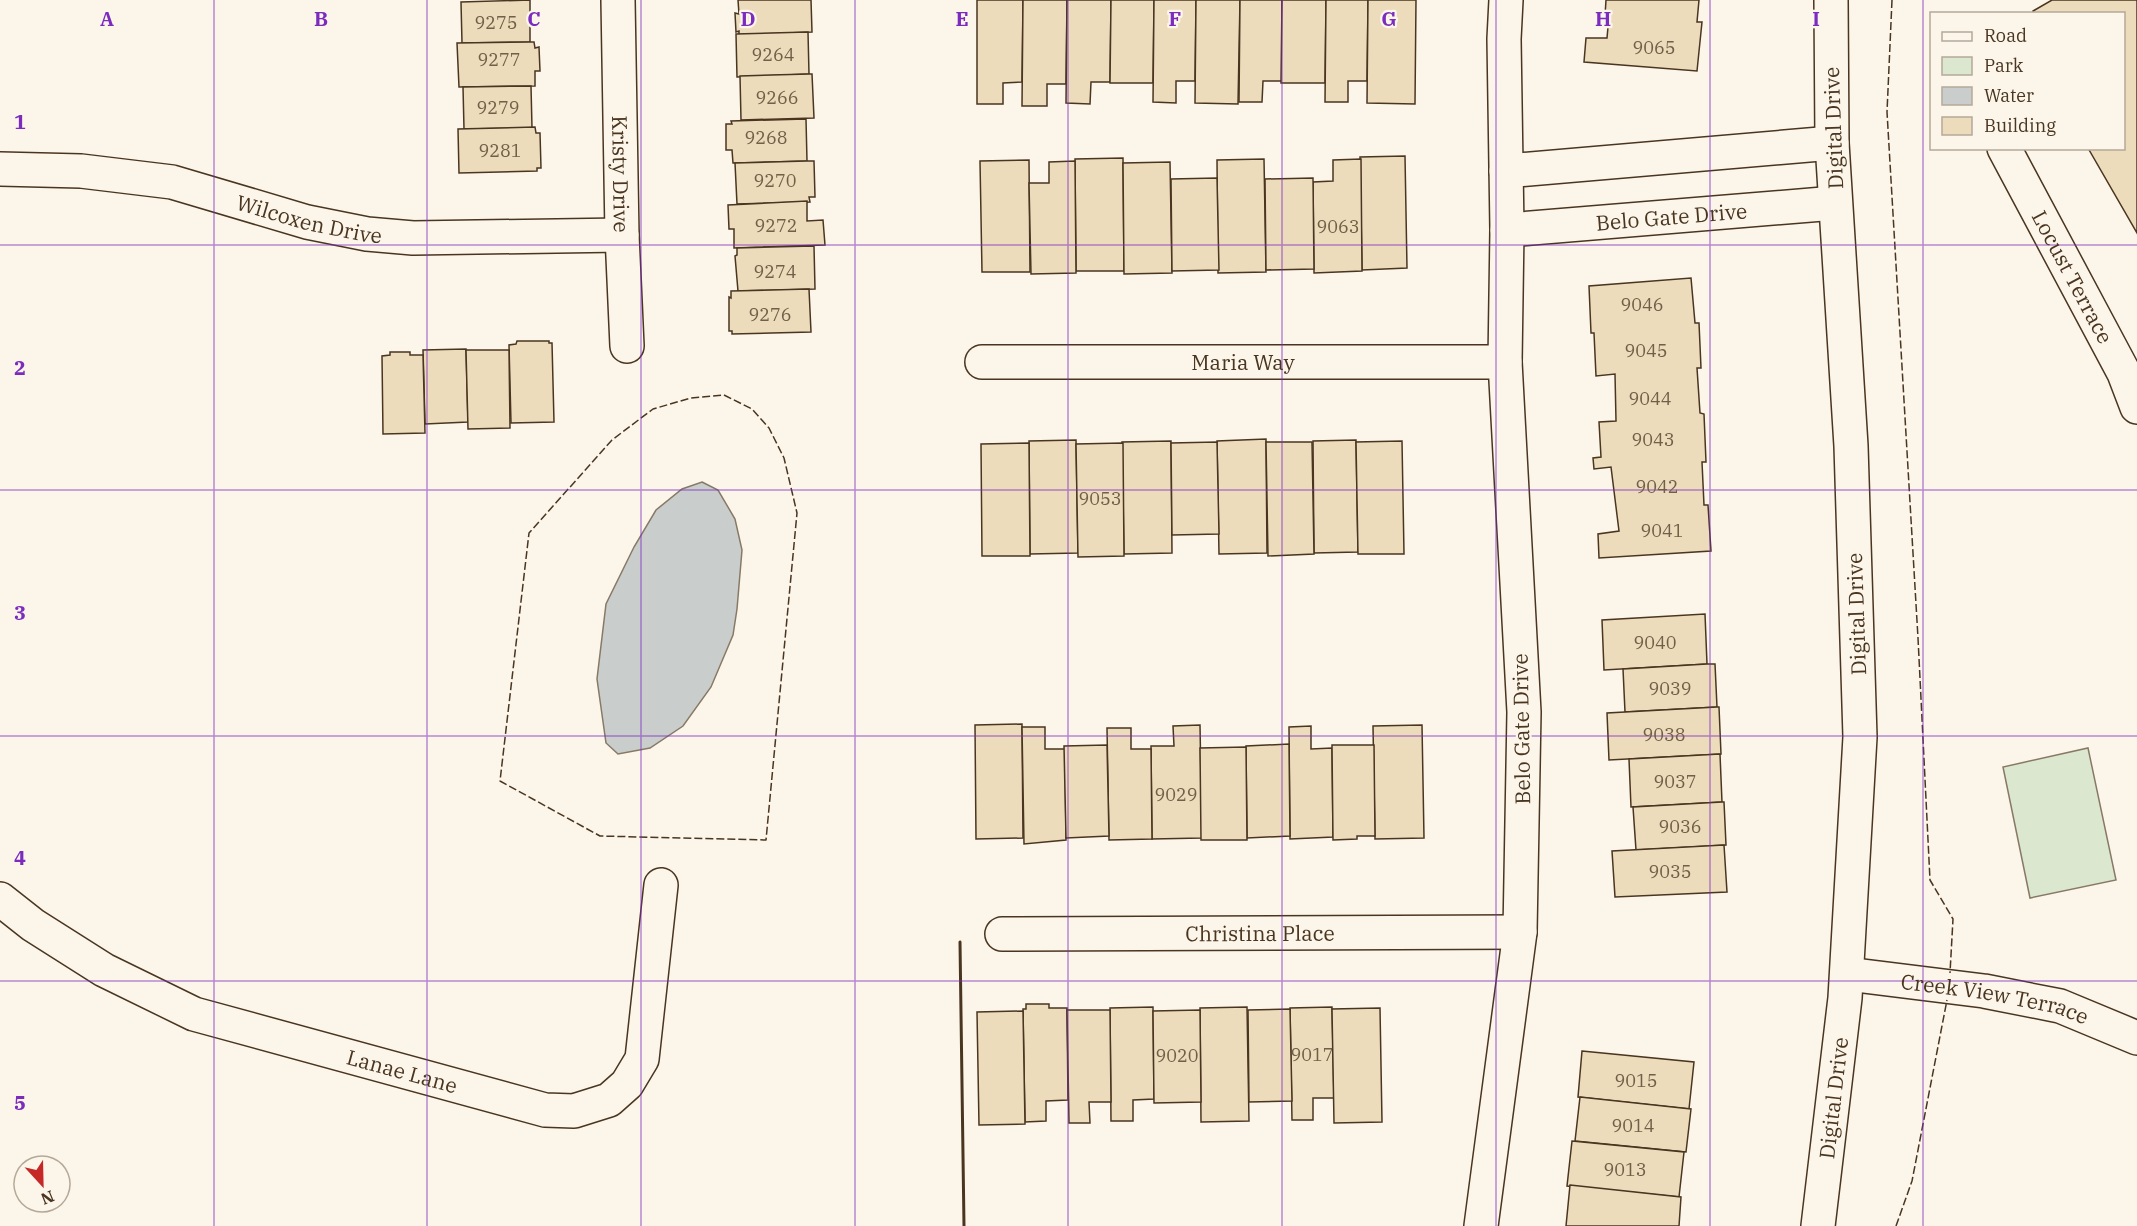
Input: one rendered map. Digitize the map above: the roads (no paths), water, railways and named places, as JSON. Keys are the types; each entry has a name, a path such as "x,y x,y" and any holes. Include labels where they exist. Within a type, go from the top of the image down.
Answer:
{"street":[{"name":"Kristy Drive","path":"618,0 622,235 627,346"},
{"name":"Belo Gate Drive","path":"1481,1226 1520,932 1524,712 1505,362 1504,39 1506,0"},
{"name":"Digital Drive","path":"1818,1226 1845,998 1860,737 1851,446 1832,143 1831,0"},
{"path":"1506,171 1832,143"},
{"name":"Locust Terrace","path":"2005,150 2124,373 2137,407"},
{"name":"Wilcoxen Drive","path":"0,169 81,171 172,183 307,222 367,234 413,238 622,235"},
{"name":"Belo Gate Drive","path":"1506,230 1835,203"},
{"name":"Maria Way","path":"982,362 1505,362"},
{"name":"Lanae Lane","path":"0,899 33,925 104,970 194,1014 545,1110 574,1111 609,1100 627,1084 642,1059 661,885"},
{"name":"Christina Place","path":"1002,934 1520,932"},
{"name":"Creek View Terrace","path":"1846,974 1984,991 2060,1006 2137,1038"}],"water":[{"path":"702,482 718,490 735,519 742,550 733,635 711,687 683,726 650,748 618,754 606,743 597,679 606,604 634,547 656,510 682,489"}]}
